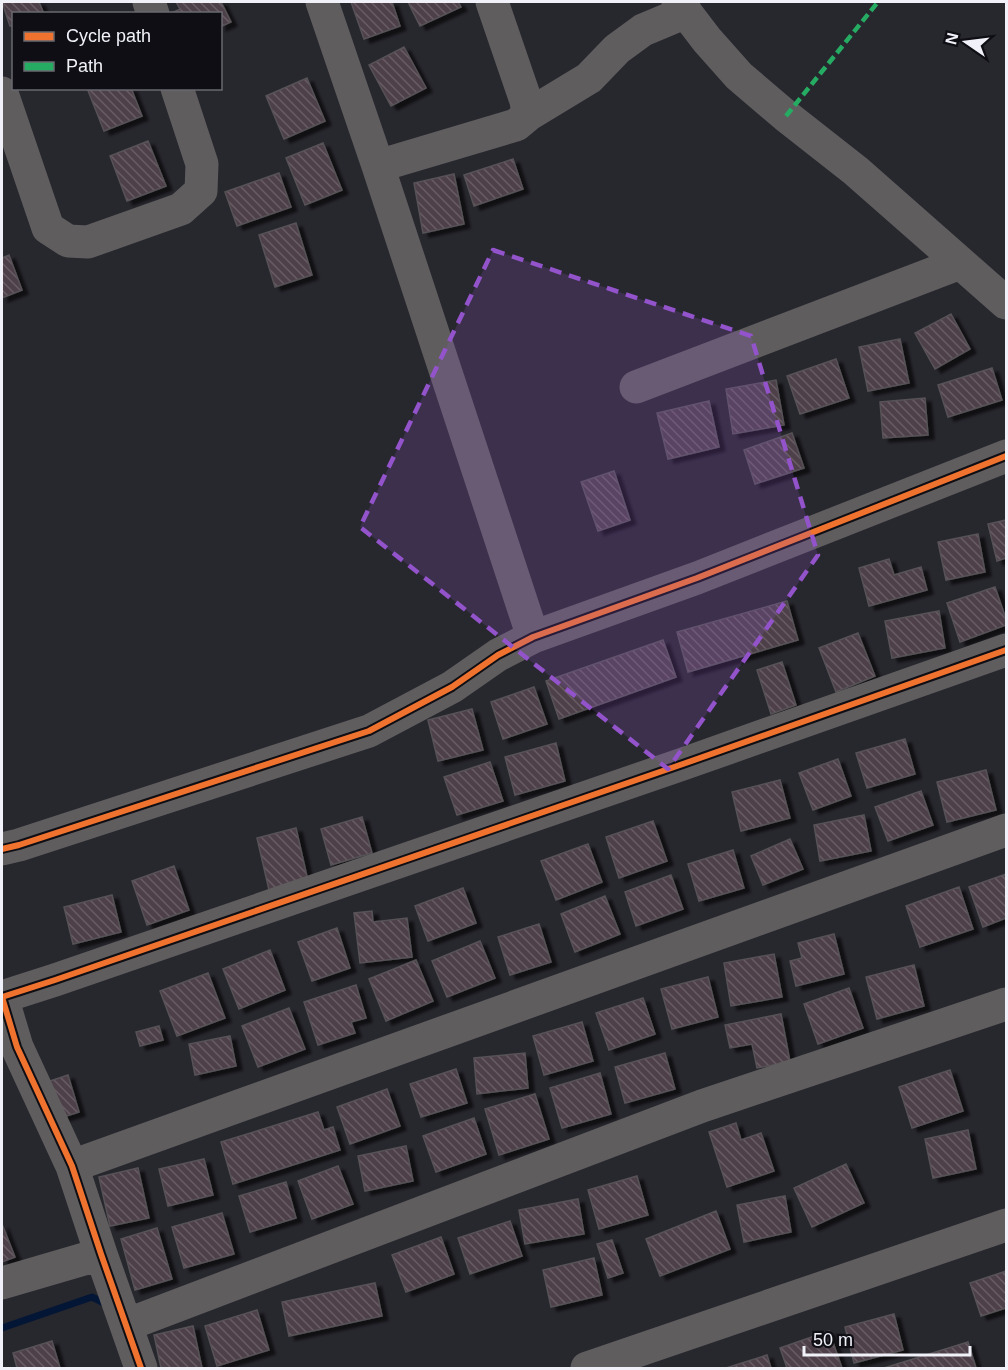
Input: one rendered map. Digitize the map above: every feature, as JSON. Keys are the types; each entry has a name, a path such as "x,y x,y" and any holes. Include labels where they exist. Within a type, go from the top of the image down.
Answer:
{"street":[{"path":"322,2 533,637"},
{"path":"492,2 526,101 528,115"},
{"path":"378,166 516,125 528,115 589,78 617,49 643,30 682,7 739,76 856,171 1006,303"},
{"path":"2,93 48,228 68,241 88,242 181,208 201,191 202,164 178,90"},
{"path":"636,387 960,263"},
{"path":"2,849 31,842 369,731 452,687 498,655 533,637 697,578 1006,456"},
{"path":"141,1368 72,1166 16,1047 2,996 680,765 1006,650"},
{"path":"72,1166 1006,830"},
{"path":"126,1324 702,1106 1006,1004"},
{"path":"587,1368 1006,1225"},
{"path":"2,1283 101,1254"}],"highlighted area":[{"path":"493,250 751,336 818,555 668,769 360,527"}],"building":[{"path":"2,2 39,2 43,12 12,12 12,26 10,26"},
{"path":"176,2 221,2 231,22 222,26 222,12 174,12 180,9"},
{"path":"351,2 392,2 400,26 364,39"},
{"path":"408,2 458,2 461,7 420,26"},
{"path":"404,47 426,88 391,106 369,65"},
{"path":"307,78 325,121 284,139 266,96"},
{"path":"88,90 132,90 142,116 104,131"},
{"path":"148,141 166,186 127,201 110,156"},
{"path":"323,143 342,190 305,205 286,158"},
{"path":"513,159 523,189 474,206 464,175"},
{"path":"279,173 291,207 237,226 225,192"},
{"path":"454,174 464,224 423,233 414,183"},
{"path":"296,223 312,275 275,287 259,235"},
{"path":"9,255 22,290 2,298 2,258"},
{"path":"951,314 970,349 935,369 915,333"},
{"path":"900,339 909,383 868,391 859,347"},
{"path":"836,359 849,398 800,414 787,376"},
{"path":"992,368 1002,400 948,417 938,385"},
{"path":"776,380 784,425 733,434 726,389"},
{"path":"925,398 928,435 883,438 880,402"},
{"path":"709,401 719,447 668,459 657,413"},
{"path":"792,433 804,468 755,484 744,450"},
{"path":"614,471 630,520 598,531 581,482"},
{"path":"1006,520 1006,558 997,561 988,524"},
{"path":"978,534 985,572 946,580 938,542"},
{"path":"889,559 894,575 921,567 927,590 869,606 859,568"},
{"path":"995,587 1006,625 960,642 947,603"},
{"path":"787,601 798,640 688,672 677,632"},
{"path":"939,611 945,648 892,658 885,621"},
{"path":"858,633 875,676 836,692 819,648"},
{"path":"663,640 676,677 559,719 546,681"},
{"path":"782,662 796,705 771,714 757,670"},
{"path":"534,687 547,724 503,739 491,702"},
{"path":"472,709 483,750 438,761 428,720"},
{"path":"905,739 915,774 867,788 856,753"},
{"path":"556,743 565,781 515,795 505,757"},
{"path":"838,759 851,796 813,810 799,773"},
{"path":"490,762 503,801 457,815 444,777"},
{"path":"986,770 996,810 947,822 937,782"},
{"path":"780,780 790,818 741,831 732,792"},
{"path":"921,791 933,825 888,841 875,807"},
{"path":"864,815 871,851 820,861 814,825"},
{"path":"362,817 372,853 331,865 321,829"},
{"path":"653,821 667,861 619,878 606,837"},
{"path":"296,828 308,881 269,890 257,838"},
{"path":"790,839 803,869 763,885 751,856"},
{"path":"588,844 602,882 556,900 541,861"},
{"path":"733,850 744,888 699,901 688,864"},
{"path":"174,866 189,910 147,925 132,881"},
{"path":"1006,874 1006,918 983,927 969,887"},
{"path":"671,875 683,909 636,926 625,892"},
{"path":"959,887 973,929 920,947 906,906"},
{"path":"463,888 476,923 428,941 415,906"},
{"path":"112,895 121,932 73,944 64,907"},
{"path":"605,896 620,934 575,952 561,914"},
{"path":"372,911 373,922 407,918 412,957 360,963 354,913"},
{"path":"539,924 551,962 510,975 498,937"},
{"path":"337,928 350,968 312,981 298,942"},
{"path":"834,934 844,974 796,986 790,961 802,958 798,943"},
{"path":"480,941 495,978 447,997 432,961"},
{"path":"270,950 285,990 239,1009 223,969"},
{"path":"774,954 782,997 731,1006 724,963"},
{"path":"416,960 433,1001 386,1021 369,979"},
{"path":"914,965 924,1006 877,1019 866,977"},
{"path":"208,973 225,1018 177,1036 160,991"},
{"path":"708,977 718,1017 672,1029 661,989"},
{"path":"356,985 366,1018 351,1022 355,1033 318,1045 304,1002"},
{"path":"849,988 863,1028 818,1044 804,1004"},
{"path":"643,998 655,1034 609,1050 596,1013"},
{"path":"289,1008 305,1049 258,1067 242,1026"},
{"path":"781,1014 790,1062 757,1068 752,1044 730,1048 725,1025"},
{"path":"582,1022 593,1061 544,1075 533,1036"},
{"path":"159,1026 163,1040 140,1046 136,1032"},
{"path":"230,1036 236,1066 195,1075 189,1044"},
{"path":"525,1053 528,1088 477,1094 474,1058"},
{"path":"665,1053 675,1089 625,1103 615,1067"},
{"path":"456,1069 467,1103 421,1117 410,1084"},
{"path":"950,1070 963,1111 912,1128 899,1087"},
{"path":"600,1073 611,1114 562,1128 550,1088"},
{"path":"68,1075 79,1112 60,1118 50,1081"},
{"path":"387,1089 400,1126 350,1144 337,1107"},
{"path":"535,1094 549,1139 499,1155 485,1109"},
{"path":"318,1112 324,1130 333,1127 340,1150 233,1184 221,1142"},
{"path":"474,1118 486,1154 436,1172 423,1136"},
{"path":"736,1123 741,1140 761,1133 774,1171 727,1187 709,1132"},
{"path":"968,1130 976,1169 933,1178 925,1139"},
{"path":"406,1146 413,1181 365,1191 358,1156"},
{"path":"204,1159 213,1195 168,1206 159,1169"},
{"path":"846,1164 864,1203 812,1227 794,1188"},
{"path":"338,1166 353,1204 312,1219 298,1181"},
{"path":"138,1168 149,1218 110,1226 99,1177"},
{"path":"637,1176 648,1215 599,1229 588,1190"},
{"path":"286,1182 296,1218 250,1232 239,1196"},
{"path":"785,1196 791,1232 744,1242 737,1205"},
{"path":"578,1199 584,1234 525,1244 519,1210"},
{"path":"716,1211 730,1249 660,1276 646,1239"},
{"path":"222,1213 234,1254 184,1268 172,1227"},
{"path":"510,1221 522,1256 470,1274 458,1238"},
{"path":"2,1224 15,1257 2,1262"},
{"path":"157,1228 172,1279 135,1290 121,1239"},
{"path":"441,1237 454,1274 406,1292 392,1255"},
{"path":"612,1240 623,1273 608,1278 597,1244"},
{"path":"594,1258 602,1295 551,1307 543,1270"},
{"path":"1006,1271 1006,1308 981,1316 970,1283"},
{"path":"375,1283 382,1316 289,1336 282,1302"},
{"path":"257,1310 269,1350 217,1366 205,1326"},
{"path":"894,1314 903,1350 854,1363 845,1327"},
{"path":"193,1326 202,1368 161,1368 154,1335"},
{"path":"829,1331 842,1368 787,1368 780,1348"},
{"path":"52,1341 60,1368 17,1368 13,1353"},
{"path":"968,1342 976,1368 884,1368"},
{"path":"767,1355 771,1368 726,1368"}],"waterway":[{"path":"2,1328 92,1297 108,1305"}],"marked path":[{"path":"786,116 878,2"}],"cycle path":[{"path":"2,849 369,731 452,687 498,655 533,637 697,578 1006,456"},
{"path":"141,1368 72,1166 17,1047 2,997 680,765 1006,650"}]}
